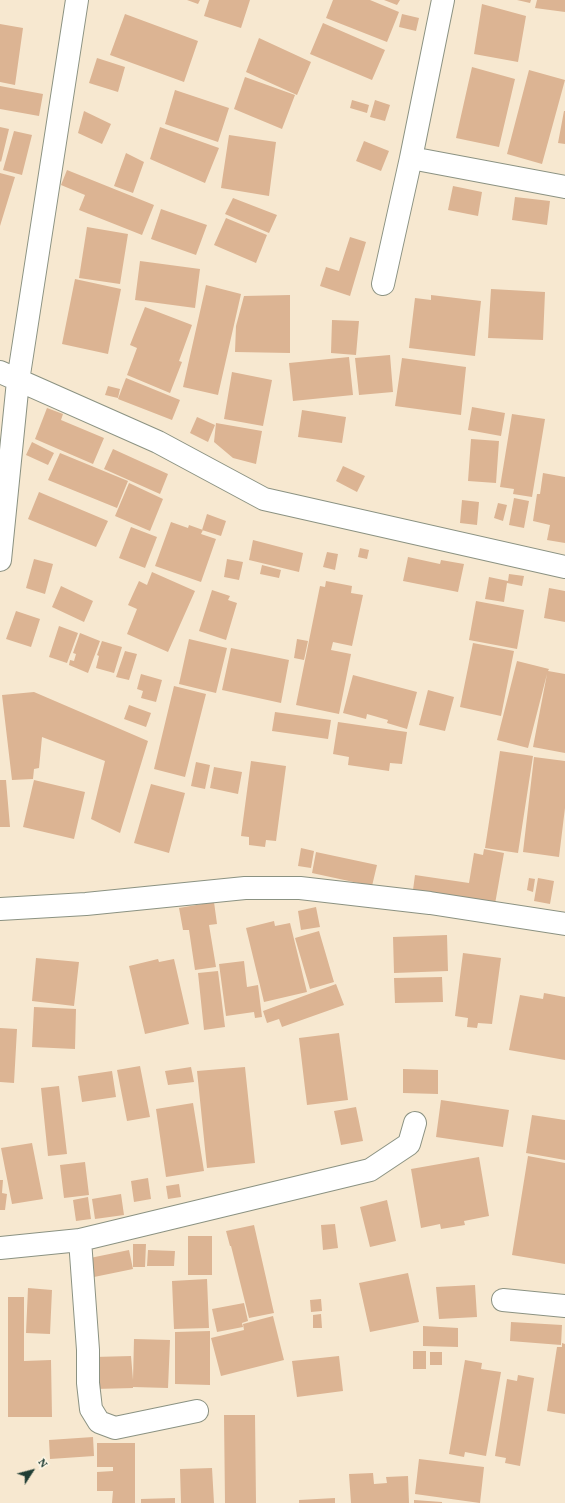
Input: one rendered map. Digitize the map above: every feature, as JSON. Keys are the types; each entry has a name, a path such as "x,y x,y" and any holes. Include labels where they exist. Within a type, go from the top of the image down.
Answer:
{"street":[{"path":"0,560 9,376 77,0"},
{"path":"384,284 444,0"},
{"path":"411,158 565,187"},
{"path":"9,376 158,442 264,499 565,567"},
{"path":"0,909 86,904 245,888 300,888 430,903 565,924"},
{"path":"0,1248 80,1240 370,1170 409,1144 415,1123"},
{"path":"80,1240 88,1350 88,1383 91,1409 99,1422 115,1428 197,1411"},
{"path":"503,1300 565,1306"}],"building":[{"path":"187,0 200,0 198,4"},
{"path":"209,0 250,0 241,28 204,16"},
{"path":"333,0 370,0 399,12 387,42 326,18"},
{"path":"384,0 400,0 397,5"},
{"path":"517,0 531,0 530,3"},
{"path":"537,0 565,0 565,12 535,8"},
{"path":"482,4 526,16 518,62 474,54"},
{"path":"125,14 198,41 184,82 110,55"},
{"path":"402,14 419,18 416,31 399,27"},
{"path":"323,23 385,50 372,80 310,54"},
{"path":"0,24 23,28 15,85 0,82"},
{"path":"259,38 311,62 297,95 246,72"},
{"path":"97,58 125,67 118,92 89,83"},
{"path":"472,67 515,79 499,147 456,138"},
{"path":"529,70 565,80 542,164 507,154"},
{"path":"245,77 295,95 282,129 234,109"},
{"path":"0,86 43,94 39,116 0,109"},
{"path":"175,90 229,108 218,142 165,124"},
{"path":"352,100 369,105 367,113 350,108"},
{"path":"375,100 390,105 385,121 370,117"},
{"path":"84,111 111,124 102,144 78,133"},
{"path":"565,111 565,144 558,143"},
{"path":"0,127 9,129 1,162 0,161"},
{"path":"160,127 219,148 205,183 150,159"},
{"path":"14,131 32,135 22,175 3,170"},
{"path":"229,135 276,142 269,196 221,188"},
{"path":"364,141 389,151 381,171 356,161"},
{"path":"126,153 144,162 133,193 114,186"},
{"path":"67,170 154,205 142,235 79,210 85,195 61,185"},
{"path":"0,173 15,177 0,226"},
{"path":"453,186 482,192 478,216 448,210"},
{"path":"515,197 550,201 547,225 512,220"},
{"path":"233,198 277,215 269,233 225,214"},
{"path":"161,209 207,225 196,255 151,239"},
{"path":"226,218 267,235 256,263 214,245"},
{"path":"87,227 128,234 120,284 79,278"},
{"path":"350,237 366,242 350,296 320,286 326,267 339,271"},
{"path":"140,261 200,269 195,308 135,300"},
{"path":"75,279 121,289 108,354 62,344"},
{"path":"206,285 241,294 218,395 183,387"},
{"path":"491,289 545,292 543,340 488,338"},
{"path":"290,295 290,353 235,352 236,326 244,296"},
{"path":"431,295 481,301 475,356 409,348 415,298 431,300"},
{"path":"145,307 192,325 179,361 182,362 170,393 127,375 137,348 130,345"},
{"path":"332,320 359,321 356,355 331,353"},
{"path":"390,355 393,392 359,395 355,358"},
{"path":"349,357 353,395 293,401 289,363"},
{"path":"402,358 466,367 461,415 395,406"},
{"path":"232,372 272,380 263,426 224,419"},
{"path":"126,378 180,400 172,420 118,399"},
{"path":"108,386 120,389 118,398 105,395"},
{"path":"472,407 505,413 501,436 468,430"},
{"path":"47,408 63,414 61,420 104,438 93,464 35,439"},
{"path":"302,410 346,417 342,443 298,437"},
{"path":"512,414 545,419 532,497 513,494 514,489 500,487"},
{"path":"197,417 215,425 208,442 190,433"},
{"path":"216,423 262,431 256,464 233,458 214,442"},
{"path":"471,439 499,441 496,483 468,481"},
{"path":"32,442 54,453 48,465 26,455"},
{"path":"113,449 168,474 160,494 104,469"},
{"path":"60,453 128,481 117,508 48,480"},
{"path":"343,466 365,476 357,492 336,481"},
{"path":"543,473 565,477 565,543 547,540 550,525 533,521 537,494 540,494"},
{"path":"129,483 163,499 150,531 115,516"},
{"path":"39,492 108,521 96,547 28,519"},
{"path":"514,498 529,501 524,528 509,525"},
{"path":"462,500 479,502 477,525 460,523"},
{"path":"498,503 507,505 503,521 494,518"},
{"path":"207,514 226,521 221,536 202,530"},
{"path":"171,522 188,528 189,525 203,530 201,534 216,539 201,582 155,566"},
{"path":"131,527 157,537 145,568 119,558"},
{"path":"253,540 303,553 299,572 249,560"},
{"path":"360,548 369,550 367,559 358,557"},
{"path":"327,552 338,554 335,570 323,567"},
{"path":"408,557 440,564 441,560 464,564 458,592 403,581"},
{"path":"34,559 53,564 45,594 26,588"},
{"path":"227,559 243,562 239,580 224,577"},
{"path":"262,565 281,570 279,578 260,574"},
{"path":"152,572 195,591 168,652 127,634 137,609 128,605 139,581 147,585"},
{"path":"509,574 524,576 522,586 507,583 504,602 485,599 489,577 508,581"},
{"path":"326,581 352,586 351,593 363,595 352,646 333,642 331,650 351,654 339,714 296,705 320,586 325,587"},
{"path":"61,586 93,601 84,622 52,607"},
{"path":"549,588 565,591 565,622 544,618"},
{"path":"212,590 230,596 228,600 237,603 226,640 199,631"},
{"path":"476,601 524,610 517,649 469,640"},
{"path":"16,611 40,619 31,647 6,639"},
{"path":"59,626 78,633 67,663 49,657"},
{"path":"80,633 100,641 88,673 69,665 70,660 74,661 76,654 73,653"},
{"path":"189,639 227,648 216,693 179,684"},
{"path":"297,639 308,641 304,660 294,658"},
{"path":"102,641 122,647 114,673 96,668 99,656 97,655"},
{"path":"473,643 514,651 501,716 460,707"},
{"path":"231,648 289,660 281,703 222,690"},
{"path":"125,651 137,654 129,680 116,677"},
{"path":"517,661 549,669 548,671 565,674 565,753 533,747 547,674 528,748 497,740"},
{"path":"141,674 162,680 156,702 141,698 143,691 137,689"},
{"path":"353,675 417,692 407,729 387,723 388,720 367,714 366,719 343,713"},
{"path":"174,686 206,694 185,777 154,769"},
{"path":"428,690 454,697 445,731 419,725"},
{"path":"34,692 148,741 120,833 91,819 105,761 42,737 39,768 34,769 33,779 12,780 2,695"},
{"path":"129,705 151,713 146,727 124,719"},
{"path":"275,712 331,720 328,739 272,731"},
{"path":"338,722 407,732 402,764 390,763 389,771 348,765 349,757 333,754"},
{"path":"500,751 533,756 518,853 485,848"},
{"path":"534,757 565,761 565,808 559,857 523,852"},
{"path":"251,761 286,766 276,841 266,840 265,847 249,845 249,837 241,836"},
{"path":"196,762 210,765 205,789 191,786"},
{"path":"214,767 242,772 238,794 210,788"},
{"path":"0,780 6,780 10,827 0,827"},
{"path":"34,780 85,792 74,839 23,827"},
{"path":"151,784 185,793 169,853 134,843"},
{"path":"301,848 314,851 311,868 298,866"},
{"path":"484,849 504,853 495,904 413,890 415,875 469,883 474,853 483,855"},
{"path":"316,852 377,865 372,886 312,873"},
{"path":"529,878 535,879 533,892 527,890"},
{"path":"538,878 554,881 550,904 534,901"},
{"path":"214,902 217,924 209,925 216,967 195,970 189,930 183,930 179,908"},
{"path":"316,907 320,927 301,930 298,911"},
{"path":"274,921 275,926 290,923 307,992 264,1002 246,928"},
{"path":"319,931 334,982 310,989 295,938"},
{"path":"447,935 448,971 394,973 393,937"},
{"path":"463,953 501,958 492,1024 478,1023 477,1028 467,1027 468,1018 455,1016"},
{"path":"36,958 79,962 74,1006 32,1001"},
{"path":"158,959 159,962 174,959 189,1024 145,1034 129,966"},
{"path":"244,961 247,987 258,985 262,1017 255,1018 254,1012 226,1016 219,964"},
{"path":"218,971 225,1027 204,1030 198,973"},
{"path":"442,977 443,1002 395,1003 394,978"},
{"path":"336,984 344,1005 282,1027 279,1019 267,1023 263,1011"},
{"path":"544,993 565,997 565,1060 509,1050 520,995 543,999"},
{"path":"34,1007 76,1009 75,1049 32,1047"},
{"path":"0,1028 17,1029 14,1083 0,1082"},
{"path":"339,1033 348,1100 307,1105 299,1038"},
{"path":"140,1066 150,1117 127,1121 117,1070"},
{"path":"191,1067 194,1082 168,1085 165,1071"},
{"path":"245,1067 255,1163 207,1168 197,1071"},
{"path":"403,1069 438,1070 438,1094 403,1093"},
{"path":"112,1071 116,1097 82,1102 78,1076"},
{"path":"59,1086 67,1154 48,1156 41,1088"},
{"path":"441,1100 509,1110 503,1147 436,1137"},
{"path":"193,1103 204,1171 166,1177 156,1109"},
{"path":"356,1107 363,1141 341,1145 334,1111"},
{"path":"532,1115 565,1120 565,1160 526,1153"},
{"path":"32,1143 43,1199 12,1204 1,1148"},
{"path":"528,1156 565,1163 565,1264 512,1255"},
{"path":"479,1157 489,1216 464,1221 465,1225 441,1229 440,1224 421,1228 411,1169"},
{"path":"85,1162 89,1195 64,1198 60,1165"},
{"path":"148,1178 151,1199 134,1202 131,1181"},
{"path":"0,1180 3,1180 2,1193 7,1194 5,1210 0,1210"},
{"path":"179,1184 181,1197 168,1199 166,1186"},
{"path":"121,1194 124,1215 95,1219 92,1199"},
{"path":"88,1197 91,1219 76,1221 73,1200"},
{"path":"387,1200 396,1241 370,1247 360,1207"},
{"path":"335,1224 338,1248 323,1250 321,1225"},
{"path":"254,1225 274,1313 249,1318 226,1231"},
{"path":"188,1236 212,1236 212,1275 188,1275"},
{"path":"133,1244 146,1244 145,1267 133,1267"},
{"path":"129,1250 133,1269 94,1277 90,1258"},
{"path":"148,1250 175,1251 174,1266 147,1266"},
{"path":"408,1273 419,1322 370,1332 359,1283"},
{"path":"207,1279 209,1328 174,1329 172,1281"},
{"path":"475,1285 477,1317 439,1319 436,1287"},
{"path":"28,1288 52,1290 50,1334 26,1333"},
{"path":"8,1297 24,1297 24,1361 51,1360 52,1417 8,1417"},
{"path":"321,1299 322,1311 311,1312 310,1300"},
{"path":"244,1303 248,1321 242,1323 243,1327 217,1332 212,1309"},
{"path":"321,1314 322,1328 313,1328 313,1315"},
{"path":"273,1316 284,1360 221,1376 211,1338 244,1330 243,1324"},
{"path":"511,1322 562,1325 561,1345 510,1341"},
{"path":"423,1326 458,1328 458,1347 423,1346"},
{"path":"210,1331 210,1385 175,1384 175,1332"},
{"path":"134,1339 170,1340 168,1388 133,1387 95,1389 94,1357 131,1356 133,1380"},
{"path":"562,1343 565,1344 565,1414 547,1411 557,1347 562,1347"},
{"path":"413,1351 426,1351 426,1369 413,1369"},
{"path":"430,1352 442,1352 442,1365 430,1365"},
{"path":"339,1356 343,1391 297,1397 292,1361"},
{"path":"465,1360 482,1363 481,1369 501,1372 486,1456 465,1452 464,1457 449,1454"},
{"path":"518,1375 534,1378 520,1466 505,1463 506,1458 495,1456 507,1379 517,1381"},
{"path":"224,1415 255,1415 256,1503 225,1503"},
{"path":"93,1437 94,1456 50,1459 49,1440"},
{"path":"97,1443 135,1443 135,1503 112,1503 113,1491 97,1491 97,1472 113,1471 113,1467 97,1467"},
{"path":"419,1459 484,1467 480,1503 415,1494"},
{"path":"212,1468 214,1503 181,1503 180,1469"},
{"path":"373,1473 374,1484 387,1483 386,1477 408,1476 409,1503 351,1503 349,1474"},
{"path":"175,1498 175,1503 141,1503 141,1499"},
{"path":"335,1498 335,1503 299,1503 299,1500"},
{"path":"414,1500 442,1502 442,1503 414,1503"}]}
